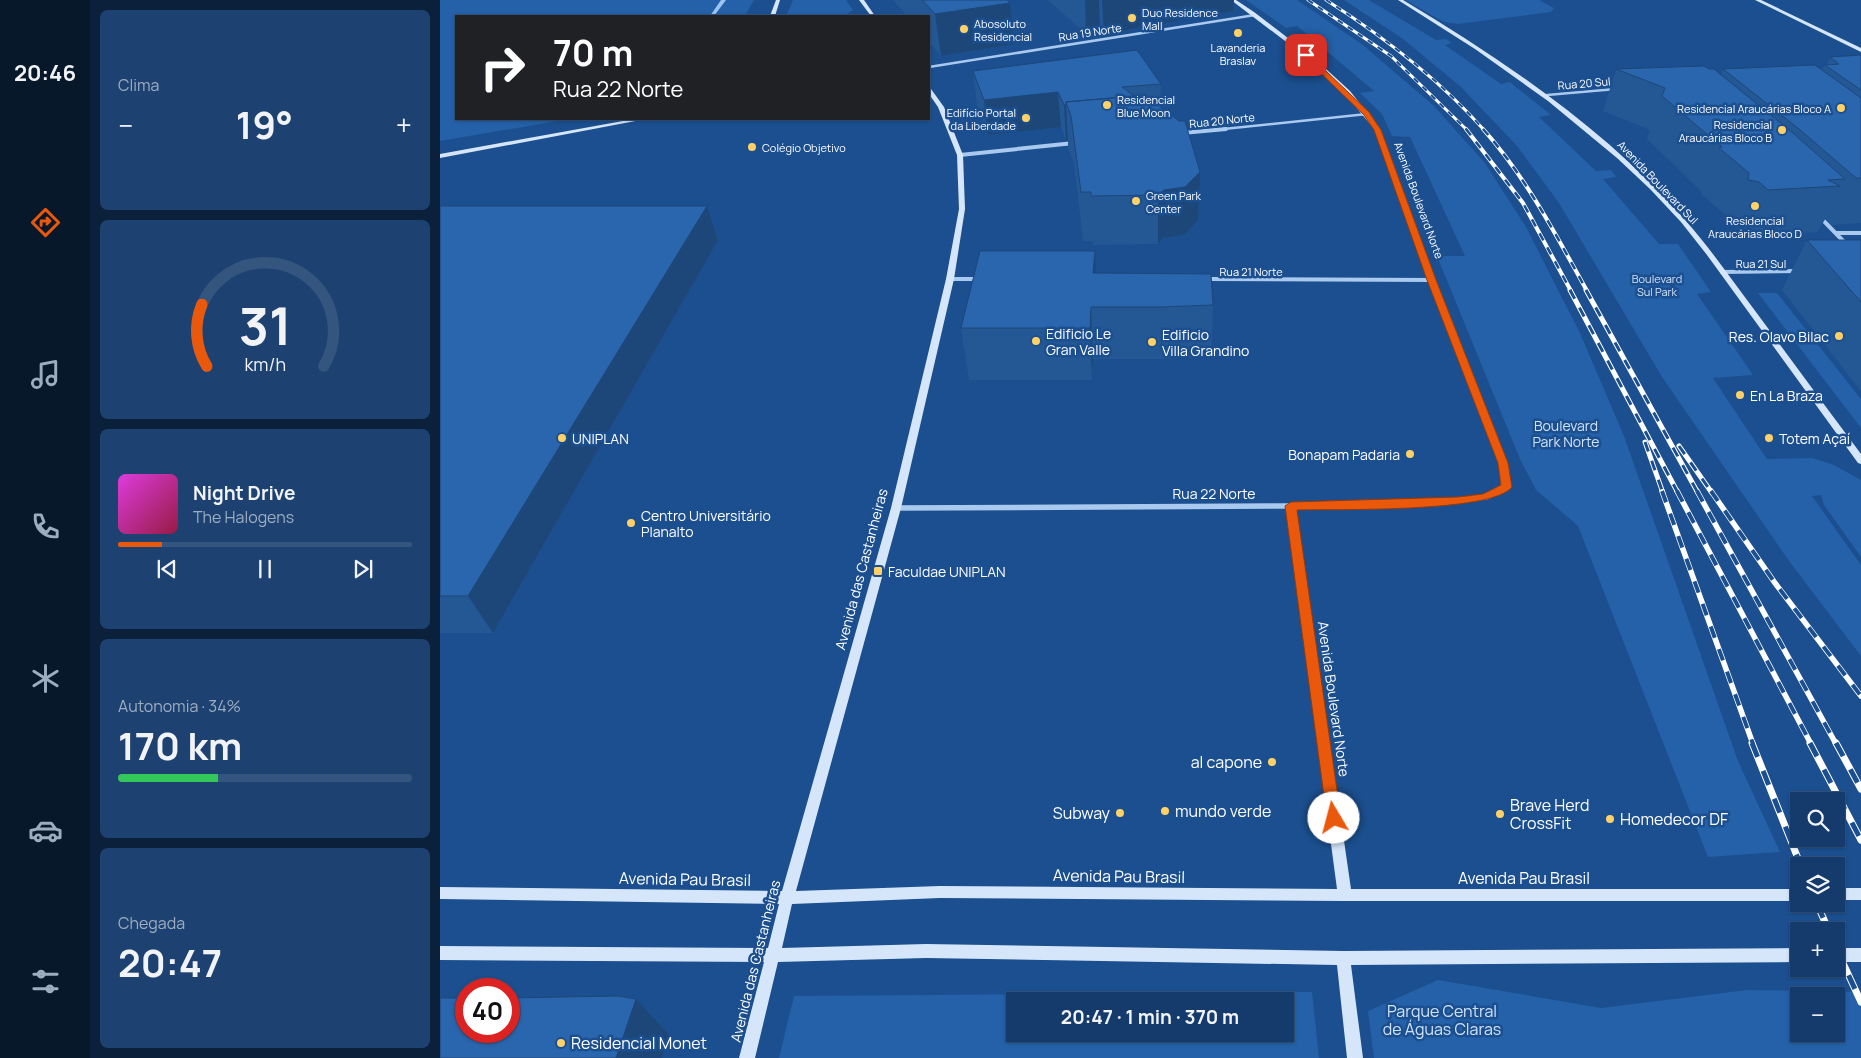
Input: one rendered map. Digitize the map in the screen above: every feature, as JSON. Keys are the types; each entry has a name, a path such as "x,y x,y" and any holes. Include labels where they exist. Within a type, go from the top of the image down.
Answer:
{"street":[{"path":"772,15 778,0"},
{"path":"861,0 872,15"},
{"name":"Avenida Boulevard Norte","path":"1233,0 1255,14 1318,66 1367,114 1378,130 1432,280 1503,463"},
{"name":"Avenida Boulevard Sul","path":"1400,0 1449,29 1547,95 1599,138 1641,178 1683,221 1861,461"},
{"path":"1757,0 1861,50"},
{"name":"Rua 19 Norte","path":"930,67 1255,14"},
{"name":"Rua 20 Sul","path":"1547,95 1625,88"},
{"name":"Avenida das Castanheiras","path":"747,1058 787,898 896,508 950,279 962,209 960,155 941,107 930,91"},
{"name":"Rua 20 Norte","path":"1178,133 1367,114"},
{"path":"440,156 638,120"},
{"path":"960,155 1079,143"},
{"path":"1816,214 1848,246"},
{"path":"1836,233 1861,233"},
{"name":"Rua 21 Sul","path":"1722,272 1801,271"},
{"path":"950,279 989,279"},
{"name":"Rua 21 Norte","path":"1206,279 1432,280"},
{"name":"Rua 22 Norte","path":"896,508 1291,506 1458,501 1486,497 1506,487 1503,463"},
{"name":"Avenida Boulevard Norte","path":"1291,506 1345,896"},
{"name":"Avenida Pau Brasil","path":"440,893 787,898 940,892 1345,896 1790,894"},
{"path":"1845,894 1861,894"},
{"path":"440,952 773,955 926,951 1343,958 1790,955"},
{"path":"1845,955 1861,955"},
{"path":"1343,958 1355,1058"}],"green space":[{"path":"440,0 754,0 746,15 455,15 455,120 563,120 440,141"},
{"path":"793,0 846,0 853,10 846,15 786,15"},
{"name":"Boulevard Park Norte","path":"1246,0 1297,0 1363,45 1434,106 1485,163 1526,227 1580,333 1624,436 1738,761 1780,852 1708,857 1578,526 1536,490 1520,459 1437,256 1465,256 1410,137 1392,136 1382,114 1360,93 1374,91 1297,26 1286,28"},
{"name":"Boulevard Sul Park","path":"1344,0 1369,0 1436,40 1446,39 1452,43 1445,45 1501,84 1510,82 1551,115 1539,117 1596,171 1611,170 1616,177 1603,179 1659,244 1678,244 1711,292 1697,294 1753,375 1713,378 1767,459 1812,458 1834,465 1861,480 1861,557 1824,505 1821,495 1812,496 1861,565 1861,656 1789,561 1662,377 1559,203 1517,146 1461,87 1403,39"},
{"path":"1405,0 1539,0 1554,8 1551,12 1458,24 1444,22"},
{"path":"1758,293 1777,293 1861,399 1861,428"},
{"name":"Parque Central de Águas Claras","path":"1438,980 1601,1008 1747,990 1790,991 1790,1042 1845,1042 1845,992 1861,992 1861,1058 1374,1058 1368,1011"},
{"path":"1294,992 1312,992 1319,1058 779,1058 794,996 1006,994 1006,1042 1294,1042"}],"building":[{"path":"922,0 1007,0 1010,3 935,14"},
{"path":"1137,50 1161,84 1122,87 1134,96 1066,102 1066,105 1064,105 1058,92 984,100 973,71"},
{"path":"1861,55 1861,90 1825,65 1839,64 1830,57"},
{"path":"1815,65 1861,98 1861,178 1856,178 1799,129 1723,69"},
{"path":"1704,66 1714,69 1794,134 1845,179 1828,180 1840,186 1768,190 1759,182 1748,180 1749,173 1719,148 1722,147 1662,96 1665,88 1616,69"},
{"path":"1145,95 1179,121 1185,121 1200,172 1185,187 1164,190 1158,195 1091,196 1091,192 1081,192 1071,116 1066,102"},
{"name":"UNIPLAN","path":"440,206 707,206 468,596 440,596"},
{"path":"1807,240 1861,240 1861,302"},
{"path":"980,251 1095,251 1093,273 1211,274 1213,305 1091,307 1090,328 961,328"},
{"path":"618,996 636,999 616,1058 440,1058 440,998 455,998 455,1043 520,1043 520,998"}],"waterway":[{"path":"713,15 724,0"}],"railway":[{"path":"1308,0 1391,56 1466,129"},
{"path":"1326,0 1410,59 1448,93 1484,130"},
{"path":"1466,129 1523,203 1571,291"},
{"path":"1483,129 1499,147 1527,187 1587,291"},
{"path":"1570,290 1678,493"},
{"path":"1586,290 1698,493"},
{"path":"1645,442 1663,493"},
{"path":"1679,446 1712,493"},
{"path":"1662,491 1753,744"},
{"path":"1677,491 1811,744"},
{"path":"1697,491 1836,744"},
{"path":"1711,491 1775,583 1861,696"},
{"path":"1752,743 1797,857"},
{"path":"1810,743 1861,840"},
{"path":"1836,743 1861,789"},
{"path":"1821,912 1825,922"},
{"path":"1845,967 1861,1002"}],"place":[{"name":"Duo Residence Mall","path":"1132,18"},
{"name":"Abosoluto Residencial","path":"964,29"},
{"name":"Lavanderia Braslav","path":"1238,33"},
{"name":"Residencial Blue Moon","path":"1107,105"},
{"name":"Residencial Araucárias Bloco A","path":"1841,108"},
{"name":"Edifício Portal da Liberdade","path":"1026,118"},
{"name":"Residencial Araucárias Bloco B","path":"1782,130"},
{"name":"Colégio Objetivo","path":"752,147"},
{"name":"Green Park Center","path":"1136,201"},
{"name":"Residencial Araucárias Bloco D","path":"1755,206"},
{"name":"Res. OIavo Bilac","path":"1839,336"},
{"name":"Edificio Le Gran Valle","path":"1036,341"},
{"name":"Edificio Villa Grandino","path":"1152,342"},
{"name":"En La Braza","path":"1740,395"},
{"name":"UNIPLAN","path":"562,438"},
{"name":"Totem Açaí","path":"1769,438"},
{"name":"Bonapam Padaria","path":"1410,454"},
{"name":"Centro Universitário Planalto","path":"631,523"},
{"name":"Faculdae UNIPLAN","path":"878,571"},
{"name":"al capone","path":"1272,762"},
{"name":"mundo verde","path":"1165,811"},
{"name":"Subway","path":"1120,813"},
{"name":"Brave Herd CrossFit","path":"1500,814"},
{"name":"Homedecor DF","path":"1610,819"},
{"name":"Residencial Monet","path":"561,1043"}],"route":[{"path":"1306,55 1367,114 1378,130 1432,280 1503,463 1506,487 1486,497 1458,501 1291,506 1334,818"}]}
